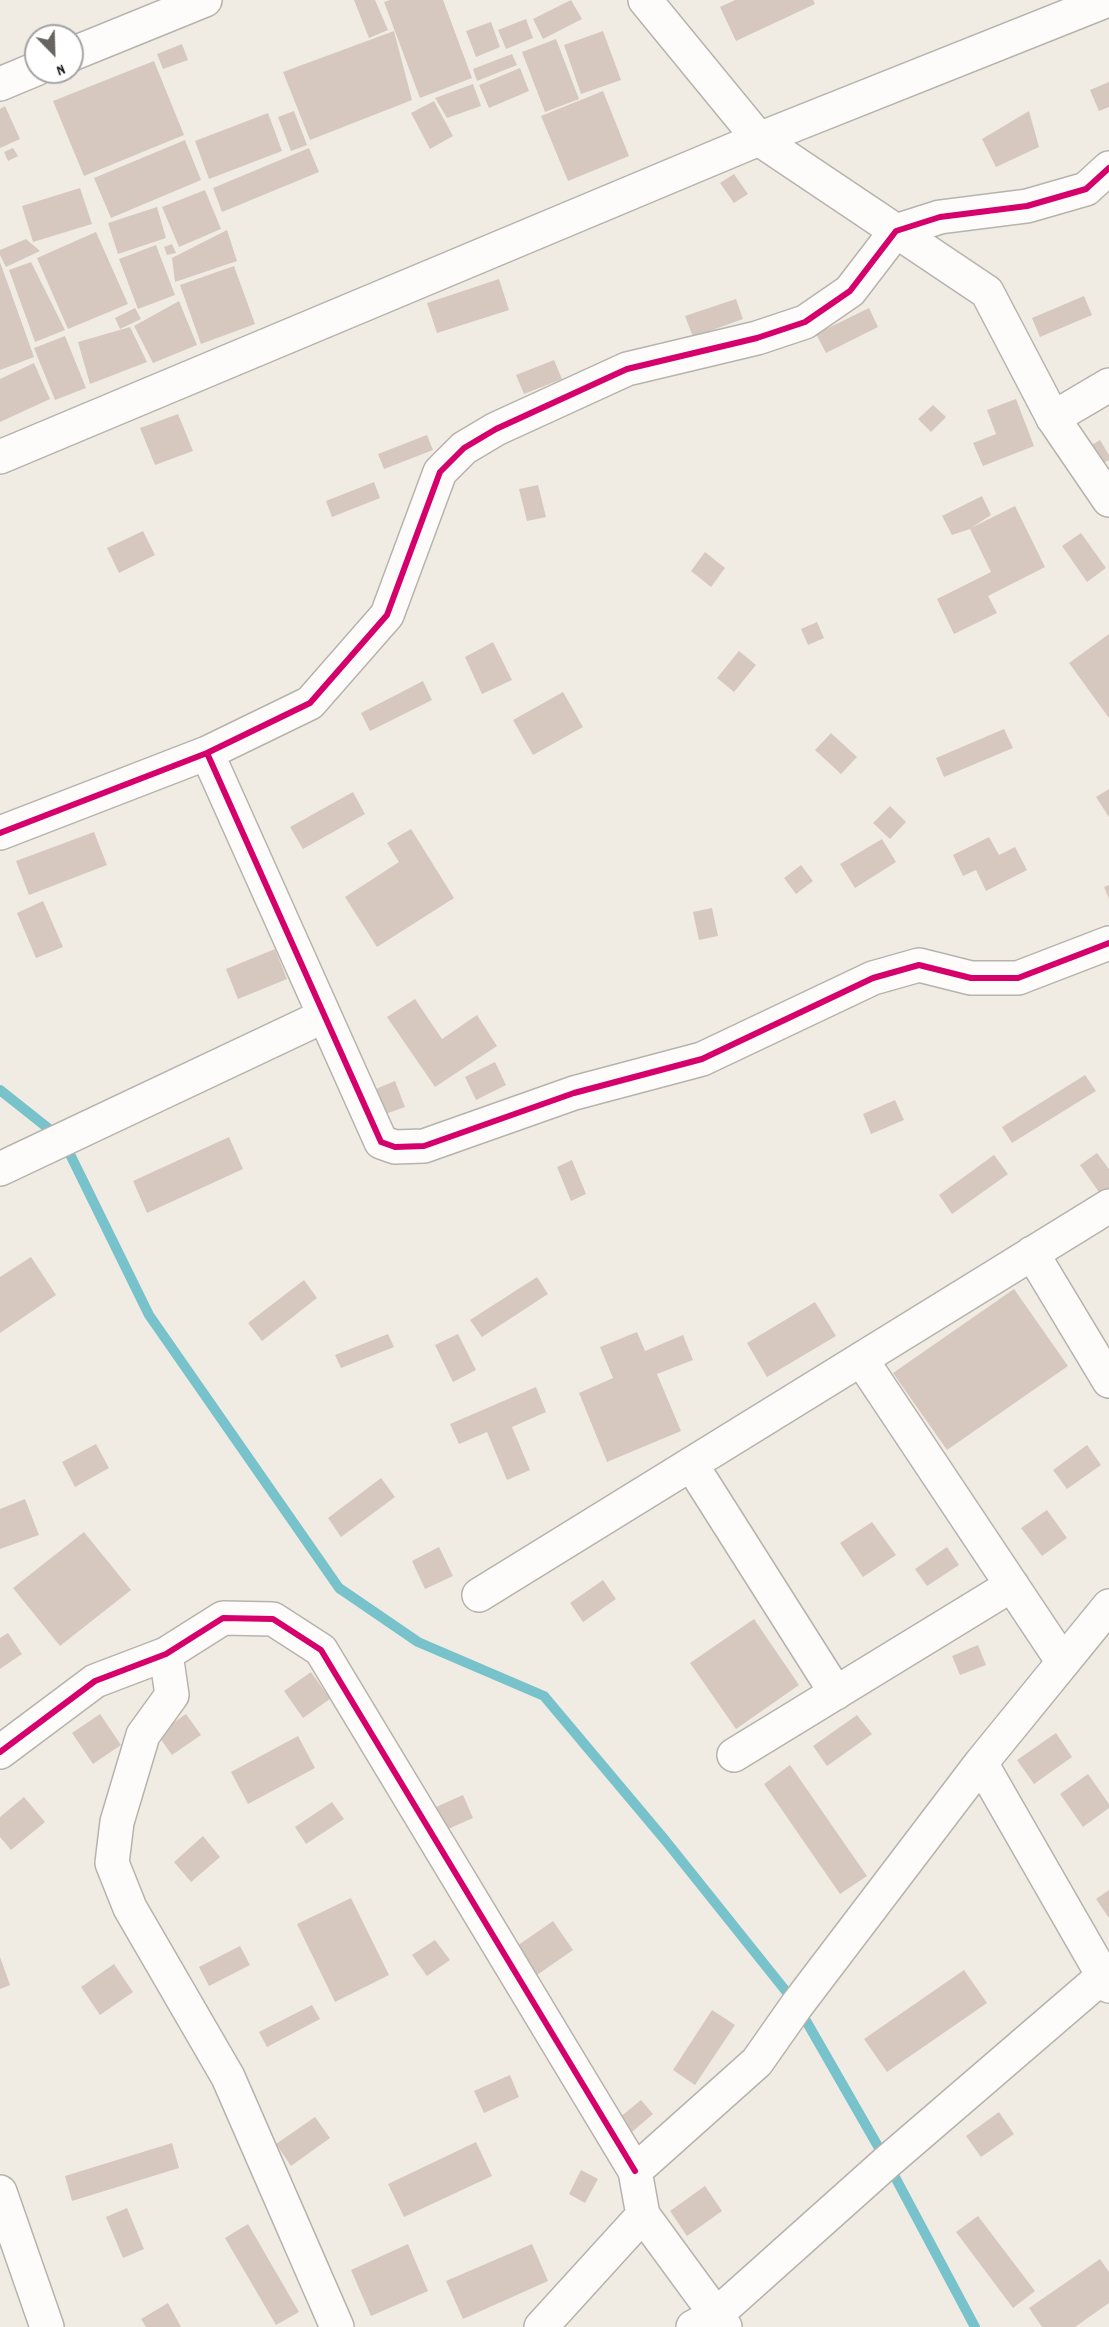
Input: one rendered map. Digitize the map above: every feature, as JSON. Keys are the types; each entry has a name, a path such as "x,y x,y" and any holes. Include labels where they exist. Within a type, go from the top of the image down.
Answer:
{"street":[{"path":"84,49 206,0"},
{"path":"645,0 759,140 987,292 1053,418 1109,500"},
{"path":"0,457 759,140 1108,0"},
{"path":"0,84 24,74"},
{"path":"0,833 207,753 310,704 387,615 440,472 464,448 496,429 627,369 757,338 805,322 850,291 896,231 940,217 1027,206 1086,189 1109,168"},
{"path":"1053,418 1109,385"},
{"path":"207,753 381,1142 395,1147 424,1146 574,1093 702,1059 885,975 919,965 971,978 1018,978 1109,943"},
{"path":"0,1169 324,1016"},
{"path":"479,1595 1109,1206"},
{"path":"1032,1253 1109,1381"},
{"path":"861,1359 1063,1662"},
{"path":"691,1464 836,1693"},
{"path":"734,1755 1012,1585"},
{"path":"635,2171 758,2062 797,2005 981,1763 1109,1606"},
{"path":"0,1752 95,1681 166,1654 223,1618 273,1619 321,1650 635,2171 643,2216 712,2323 878,2170 1107,1978 981,1763"},
{"path":"166,1654 172,1695 143,1735 117,1822 112,1863 130,1908 228,2077 338,2327"},
{"path":"0,2192 47,2327"},
{"path":"541,2327 643,2216"}],"building":[{"path":"354,0 375,0 388,30 369,38"},
{"path":"443,0 472,78 420,98 384,2"},
{"path":"571,0 582,19 543,39 533,19"},
{"path":"735,0 813,0 815,4 736,41 720,7"},
{"path":"526,19 533,38 506,49 498,30"},
{"path":"491,22 500,47 476,57 466,31"},
{"path":"394,31 412,100 310,140 283,72"},
{"path":"603,31 621,80 581,94 564,45"},
{"path":"556,39 579,99 545,112 522,52"},
{"path":"182,44 188,60 163,69 157,54"},
{"path":"512,54 517,65 477,81 473,69"},
{"path":"154,61 184,135 84,176 53,101"},
{"path":"520,68 529,91 489,108 479,85"},
{"path":"1109,82 1109,107 1099,111 1090,90"},
{"path":"473,84 481,106 447,118 435,98"},
{"path":"603,91 629,156 568,181 541,116"},
{"path":"434,101 453,136 430,149 411,113"},
{"path":"5,106 20,139 0,148 0,109"},
{"path":"294,111 307,145 291,151 278,117"},
{"path":"1029,111 1039,147 996,167 982,139"},
{"path":"268,113 282,151 209,179 195,141"},
{"path":"185,140 201,180 111,218 94,178"},
{"path":"13,148 18,156 8,161 4,152"},
{"path":"309,148 319,172 222,212 213,188"},
{"path":"734,174 748,194 734,203 720,183"},
{"path":"80,188 92,224 33,242 22,206"},
{"path":"205,190 221,229 179,247 162,207"},
{"path":"157,207 166,238 118,254 108,223"},
{"path":"227,230 237,261 175,282 172,258"},
{"path":"96,232 128,304 68,329 37,258"},
{"path":"26,239 40,251 6,267 0,250"},
{"path":"172,244 176,253 167,255 164,247"},
{"path":"156,245 175,295 138,309 119,259"},
{"path":"0,262 34,357 0,370"},
{"path":"31,262 65,330 35,342 9,270"},
{"path":"234,266 255,324 201,344 180,285"},
{"path":"499,279 509,310 437,333 427,303"},
{"path":"1084,296 1092,315 1040,337 1032,318"},
{"path":"736,299 743,319 693,337 685,316"},
{"path":"179,301 197,345 153,363 134,326"},
{"path":"135,308 141,319 120,329 115,318"},
{"path":"869,308 878,327 826,353 816,334"},
{"path":"130,327 147,362 90,384 78,342"},
{"path":"65,336 86,388 55,400 34,348"},
{"path":"554,360 562,379 524,394 516,375"},
{"path":"34,363 50,399 0,422 0,379"},
{"path":"1016,399 1034,446 983,466 973,443 996,434 987,410"},
{"path":"933,405 946,417 931,432 918,419"},
{"path":"178,414 193,451 155,465 140,428"},
{"path":"427,435 433,450 384,469 378,454"},
{"path":"1100,440 1109,455 1109,460 1098,466 1088,447"},
{"path":"374,482 380,498 332,517 326,501"},
{"path":"538,485 546,517 527,521 519,489"},
{"path":"982,496 991,515 971,528 1015,506 1045,567 988,596 997,613 954,634 937,599 991,572 970,529 952,535 942,516"},
{"path":"143,531 155,555 119,573 107,548"},
{"path":"1081,533 1106,568 1087,582 1062,546"},
{"path":"705,552 725,568 711,587 691,571"},
{"path":"817,622 824,638 808,645 801,629"},
{"path":"1109,634 1109,718 1069,663"},
{"path":"493,642 512,680 482,694 465,657"},
{"path":"739,651 756,665 734,692 717,678"},
{"path":"423,681 432,700 370,731 361,713"},
{"path":"563,692 583,727 533,755 513,720"},
{"path":"1004,729 1013,748 944,777 936,758"},
{"path":"831,733 857,757 841,774 815,750"},
{"path":"1109,789 1109,817 1096,797"},
{"path":"353,792 365,814 303,849 290,827"},
{"path":"890,806 906,822 890,839 873,823"},
{"path":"411,829 454,898 377,947 345,897 399,862 387,843"},
{"path":"94,832 107,865 29,895 16,861"},
{"path":"989,837 999,855 1015,847 1027,870 986,891 976,870 963,876 953,855"},
{"path":"882,839 896,862 855,888 840,864"},
{"path":"801,865 813,881 796,894 784,878"},
{"path":"1109,885 1109,899 1104,887"},
{"path":"43,901 63,947 36,958 17,913"},
{"path":"712,908 718,936 699,940 693,912"},
{"path":"275,949 287,979 238,999 226,969"},
{"path":"415,999 442,1039 477,1015 497,1046 435,1087 387,1017"},
{"path":"495,1062 506,1085 476,1100 465,1077"},
{"path":"1085,1075 1096,1091 1012,1143 1002,1127"},
{"path":"395,1081 405,1107 374,1118 366,1093"},
{"path":"895,1100 904,1120 871,1134 863,1114"},
{"path":"229,1137 243,1169 147,1213 133,1181"},
{"path":"1097,1153 1109,1169 1109,1194 1103,1198 1080,1165"},
{"path":"994,1155 1008,1174 952,1214 939,1195"},
{"path":"572,1160 586,1194 571,1201 557,1167"},
{"path":"31,1257 56,1295 0,1333 0,1277"},
{"path":"537,1277 548,1294 482,1337 470,1320"},
{"path":"304,1280 317,1298 262,1341 248,1323"},
{"path":"1014,1289 1068,1366 947,1450 893,1373"},
{"path":"815,1302 836,1336 767,1377 747,1343"},
{"path":"637,1332 645,1351 683,1335 693,1360 657,1374 681,1431 607,1462 579,1393 613,1378 600,1347"},
{"path":"388,1334 394,1347 341,1368 335,1355"},
{"path":"458,1334 476,1370 453,1382 435,1345"},
{"path":"536,1387 546,1412 512,1427 530,1470 507,1480 487,1432 459,1444 450,1424"},
{"path":"96,1444 109,1468 75,1487 62,1462"},
{"path":"1087,1445 1101,1465 1067,1489 1053,1470"},
{"path":"381,1478 395,1497 341,1537 328,1518"},
{"path":"25,1499 39,1535 0,1549 0,1509"},
{"path":"1047,1510 1067,1538 1042,1556 1021,1528"},
{"path":"872,1522 896,1555 863,1577 840,1543"},
{"path":"84,1532 131,1590 60,1646 13,1588"},
{"path":"439,1547 453,1576 425,1589 412,1561"},
{"path":"947,1547 959,1565 927,1586 915,1569"},
{"path":"603,1580 616,1599 583,1622 570,1603"},
{"path":"754,1619 799,1685 736,1729 690,1663"},
{"path":"8,1633 22,1654 0,1669 0,1638"},
{"path":"978,1645 986,1665 960,1675 952,1656"},
{"path":"311,1672 330,1699 303,1718 284,1691"},
{"path":"100,1714 121,1745 93,1764 72,1733"},
{"path":"186,1714 201,1735 172,1755 157,1734"},
{"path":"857,1715 872,1734 827,1766 813,1746"},
{"path":"1056,1733 1072,1757 1034,1784 1017,1760"},
{"path":"298,1736 315,1768 248,1804 231,1772"},
{"path":"790,1765 867,1876 840,1894 764,1784"},
{"path":"1088,1774 1109,1804 1109,1808 1083,1827 1060,1794"},
{"path":"463,1795 473,1818 437,1834 427,1811"},
{"path":"24,1797 45,1822 11,1850 0,1837 0,1817"},
{"path":"332,1802 344,1819 306,1844 295,1827"},
{"path":"203,1836 220,1857 191,1882 174,1862"},
{"path":"1109,1890 1109,1918 1096,1899"},
{"path":"351,1898 389,1975 335,2002 297,1924"},
{"path":"553,1921 573,1950 537,1975 517,1946"},
{"path":"435,1940 450,1960 427,1976 412,1955"},
{"path":"240,1946 250,1965 209,1986 199,1967"},
{"path":"0,1957 10,1985 0,1989"},
{"path":"114,1964 133,1992 100,2015 81,1987"},
{"path":"964,1970 987,2003 887,2072 864,2039"},
{"path":"312,2005 320,2019 267,2047 259,2032"},
{"path":"712,2010 735,2025 695,2085 673,2070"},
{"path":"510,2075 519,2097 484,2113 474,2091"},
{"path":"641,2100 653,2114 626,2137 614,2122"},
{"path":"999,2112 1014,2134 981,2157 966,2136"},
{"path":"315,2117 330,2138 291,2166 276,2144"},
{"path":"476,2142 492,2176 404,2217 388,2184"},
{"path":"172,2143 179,2168 72,2201 65,2176"},
{"path":"581,2170 598,2179 585,2203 569,2194"},
{"path":"705,2186 722,2211 687,2236 670,2211"},
{"path":"127,2208 144,2249 123,2258 106,2217"},
{"path":"978,2216 1035,2291 1013,2308 956,2232"},
{"path":"248,2224 299,2312 276,2325 225,2238"},
{"path":"408,2244 428,2291 371,2316 351,2270"},
{"path":"532,2244 548,2281 463,2319 446,2281"},
{"path":"1100,2259 1109,2272 1109,2303 1075,2327 1042,2327 1029,2308"},
{"path":"168,2303 181,2327 146,2327 141,2319"}],"waterway":[{"path":"0,1090 63,1140 149,1315 339,1588 418,1642 544,1696 665,1840 797,2005 887,2162 975,2327"}],"cycle path":[{"path":"0,833 207,753 310,703 387,615 440,472 464,448 496,429 627,369 757,338 805,322 850,291 896,231 940,217 1027,206 1086,189 1109,168"},
{"path":"207,753 381,1142 395,1147 424,1146 574,1093 702,1059 873,978 919,965 971,978 1018,978 1109,943"},
{"path":"0,1752 95,1681 166,1654 223,1618 273,1619 321,1650 635,2171"}]}
